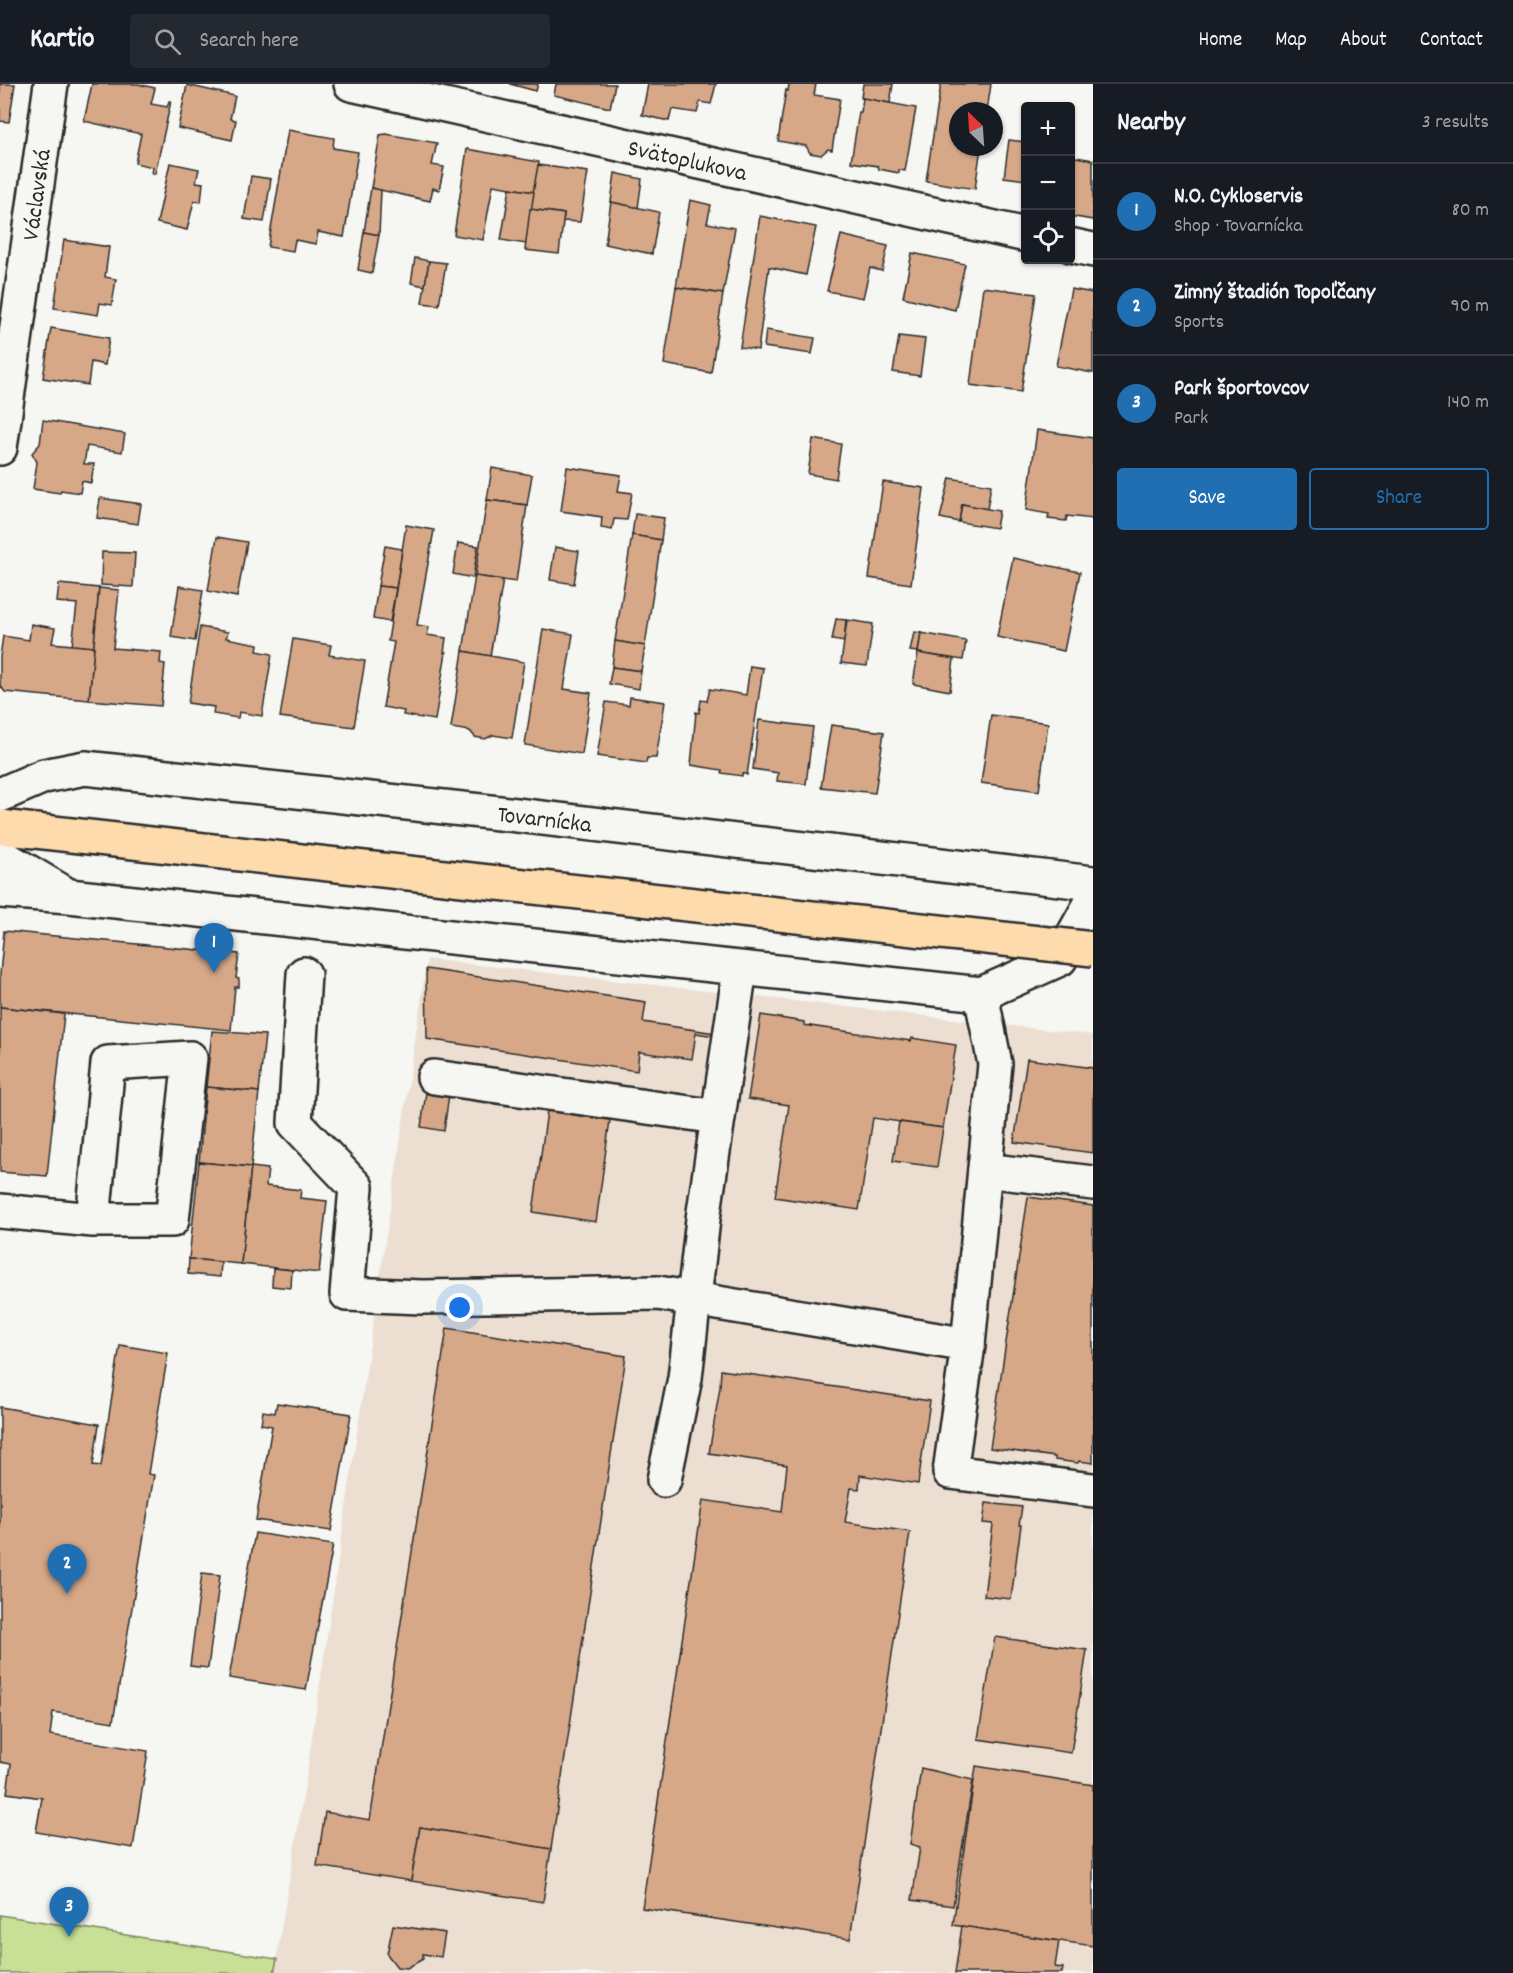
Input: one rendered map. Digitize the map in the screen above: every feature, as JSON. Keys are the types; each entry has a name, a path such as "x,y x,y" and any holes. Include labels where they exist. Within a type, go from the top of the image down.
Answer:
{"main road":[{"path":"0,827 1093,948"}],"street":[{"name":"Václavská","path":"0,448 51,84"},
{"name":"Svätoplukova","path":"351,84 1021,234"},
{"path":"1075,246 1093,250"},
{"name":"Tovarnícka","path":"0,795 44,776 85,768 511,814 1093,883"},
{"path":"0,855 69,896"},
{"path":"0,891 69,896 981,994 1060,959 1093,900"},
{"path":"664,1480 685,1378 718,1117 740,969"},
{"path":"304,974 295,1123 356,1187 347,1294 422,1297 658,1293 968,1345"},
{"path":"981,994 995,1064 968,1345 950,1472 1093,1490"},
{"path":"0,1211 93,1220 172,1220 189,1058 108,1063 93,1220"},
{"path":"434,1077 718,1117"},
{"path":"985,1170 1093,1183"}],"shaded area":[{"path":"427,959 1093,1035 1093,1973 274,1973 307,1772"}],"green space":[{"path":"0,1915 277,1959 274,1973 0,1973"}],"building":[{"path":"0,84 15,84 9,122 0,121"},
{"path":"92,84 138,84 155,88 151,104 167,107 171,101 155,174 152,174 153,167 135,163 141,134 84,121"},
{"path":"510,84 538,84 536,91"},
{"path":"556,84 615,84 610,108 554,95"},
{"path":"648,84 716,84 711,104 700,102 697,113 672,109 669,121 642,115"},
{"path":"789,84 816,84 814,95 840,99 832,150 828,149 821,155 810,153 806,146 778,141 786,90 788,91"},
{"path":"863,84 893,84 890,103 861,98"},
{"path":"941,84 991,84 988,102 949,102 949,156 980,156 975,189 926,181"},
{"path":"187,85 235,96 230,119 236,120 232,140 178,128"},
{"path":"863,98 916,108 905,171 899,170 899,173 879,169 878,166 851,162"},
{"path":"288,130 334,138 333,148 358,152 344,237 318,232 316,244 295,240 293,251 268,247"},
{"path":"386,134 437,143 432,165 444,167 439,190 433,188 430,201 371,188 380,135"},
{"path":"1009,140 1021,141 1021,179 1004,177"},
{"path":"467,149 539,162 534,192 493,185 483,240 454,235"},
{"path":"1075,157 1093,160 1093,220 1075,217"},
{"path":"170,163 199,169 196,182 203,183 201,202 194,201 187,230 157,223"},
{"path":"538,165 588,172 580,222 563,221 564,214 530,209"},
{"path":"615,173 642,179 638,208 611,202"},
{"path":"251,176 271,179 264,222 244,219"},
{"path":"371,188 381,190 379,235 364,232"},
{"path":"510,188 534,192 526,244 501,240"},
{"path":"690,200 711,205 707,223 735,228 723,294 676,287"},
{"path":"611,202 659,212 652,254 605,244"},
{"path":"530,209 564,214 559,254 525,250"},
{"path":"760,216 816,227 806,275 769,267 758,350 740,347"},
{"path":"364,232 379,235 372,273 358,270"},
{"path":"841,235 888,246 882,271 870,268 863,298 827,291"},
{"path":"64,240 109,247 105,277 116,279 112,305 100,303 98,315 54,308"},
{"path":"912,253 965,264 955,310 903,297"},
{"path":"415,258 429,261 425,286 411,283"},
{"path":"429,261 446,263 439,305 422,303"},
{"path":"676,287 723,294 711,373 664,364"},
{"path":"983,287 1036,294 1021,392 970,385"},
{"path":"1071,289 1093,293 1093,373 1056,366"},
{"path":"51,328 109,338 105,365 91,362 88,385 43,378"},
{"path":"766,330 815,338 812,354 764,347"},
{"path":"899,336 925,339 920,376 893,372"},
{"path":"43,420 125,434 122,452 87,446 84,464 94,464 91,483 82,481 80,493 33,489 37,462 32,453 40,444"},
{"path":"1037,430 1093,438 1093,519 1067,516 1066,521 1048,519 1049,514 1026,510"},
{"path":"813,439 841,444 836,479 808,474"},
{"path":"567,467 621,475 618,491 632,493 627,520 614,519 612,530 601,528 602,517 561,511"},
{"path":"492,468 532,475 527,505 487,500"},
{"path":"950,478 991,485 987,509 962,504 959,522 940,518"},
{"path":"883,482 924,488 911,584 869,578"},
{"path":"100,498 141,504 138,524 97,518"},
{"path":"487,500 527,505 516,582 475,576"},
{"path":"962,504 999,511 996,528 959,522"},
{"path":"635,514 664,518 661,540 632,535"},
{"path":"406,525 434,530 417,625 429,627 427,635 446,638 444,653 446,652 435,720 403,715 404,711 383,707 394,642 388,641"},
{"path":"632,535 661,540 645,646 615,641"},
{"path":"217,537 247,542 237,597 208,591"},
{"path":"458,543 478,546 473,578 453,574"},
{"path":"385,546 402,549 396,588 378,586"},
{"path":"555,547 579,551 574,584 550,580"},
{"path":"102,552 135,553 133,587 101,585"},
{"path":"1013,558 1080,572 1064,651 997,637"},
{"path":"475,576 503,580 490,656 463,651"},
{"path":"59,584 99,588 94,647 72,646 77,604 57,602"},
{"path":"179,586 203,590 195,641 171,637"},
{"path":"378,586 396,588 390,622 373,619"},
{"path":"99,588 119,590 113,648 161,652 160,663 165,664 161,706 89,700"},
{"path":"836,619 846,620 844,642 832,640"},
{"path":"847,620 873,624 867,666 841,663"},
{"path":"31,624 55,628 52,643 94,647 89,700 5,692 0,685 3,636 29,640"},
{"path":"200,627 228,632 226,638 258,644 257,651 272,654 262,716 239,712 238,718 213,714 214,707 188,703"},
{"path":"543,629 573,634 564,689 591,693 582,754 525,745"},
{"path":"914,632 921,633 918,652 910,651"},
{"path":"921,633 966,641 963,660 918,653"},
{"path":"293,639 331,645 329,655 365,661 354,727 280,717"},
{"path":"615,641 645,646 641,671 612,667"},
{"path":"463,651 524,662 512,738 493,735 485,739 475,737 470,731 451,728"},
{"path":"918,653 954,659 950,691 913,684"},
{"path":"750,666 763,668 747,775 721,773 722,770 691,765 696,712 699,713 701,700 707,701 710,689 746,695"},
{"path":"612,667 641,671 639,689 609,684"},
{"path":"630,697 665,702 656,758 647,758 646,763 597,756 606,702 629,705"},
{"path":"991,715 1048,723 1039,791 981,783"},
{"path":"759,720 813,727 806,784 777,781 778,773 753,769"},
{"path":"831,725 884,732 875,793 821,787"},
{"path":"4,931 239,954 236,978 239,979 239,987 235,987 231,1030 0,1007"},
{"path":"426,969 646,1002 643,1022 715,1033 715,1036 696,1033 692,1059 639,1052 637,1071 427,1039"},
{"path":"0,1007 64,1014 47,1176 0,1172"},
{"path":"761,1015 804,1022 804,1025 911,1041 912,1038 956,1045 943,1128 873,1118 859,1210 775,1197 789,1105 748,1099"},
{"path":"212,1031 265,1035 259,1092 206,1087"},
{"path":"1027,1059 1093,1068 1093,1153 1014,1142"},
{"path":"206,1087 259,1092 251,1167 199,1162"},
{"path":"426,1092 449,1094 444,1131 421,1127"},
{"path":"547,1111 610,1120 596,1222 533,1212"},
{"path":"899,1122 943,1128 937,1167 893,1161"},
{"path":"199,1162 251,1167 241,1264 189,1259"},
{"path":"251,1167 268,1169 266,1186 301,1190 300,1198 327,1201 319,1273 241,1264"},
{"path":"1028,1197 1093,1206 1093,1463 1055,1460 1055,1457 990,1448"},
{"path":"189,1259 221,1262 220,1277 188,1274"},
{"path":"273,1268 292,1270 291,1288 272,1286"},
{"path":"447,1328 626,1356 551,1849 420,1827 411,1881 317,1866 325,1812 370,1820"},
{"path":"120,1345 168,1353 148,1474 154,1475 113,1722 53,1712 50,1735 148,1751 133,1848 36,1832 42,1798 7,1793 11,1764 0,1762 0,1407 99,1424 93,1465 101,1466"},
{"path":"721,1370 930,1401 918,1484 860,1475 859,1489 851,1488 845,1522 910,1532 850,1939 642,1908 703,1500 782,1512 787,1465 709,1453"},
{"path":"277,1403 351,1414 331,1531 256,1520 272,1426 261,1424 263,1411 275,1413"},
{"path":"986,1503 1022,1507 1011,1599 984,1596 993,1524 983,1523"},
{"path":"255,1533 333,1545 306,1690 229,1678"},
{"path":"202,1573 220,1575 208,1668 190,1666"},
{"path":"995,1637 1087,1650 1071,1753 978,1739"},
{"path":"976,1766 1093,1785 1093,1946 953,1925"},
{"path":"921,1768 973,1780 953,1906 912,1900 920,1847 910,1844"},
{"path":"420,1827 551,1849 543,1902 411,1881"},
{"path":"393,1925 445,1933 441,1957 423,1954 423,1959 407,1968 397,1967 387,1954"},
{"path":"962,1926 1059,1941 1055,1967 1063,1968 1062,1973 955,1973"}],"place":[{"name":"N.O. Cykloservis","path":"214,973"},
{"name":"Zimný štadión Topoľčany","path":"67,1594"},
{"name":"Park športovcov","path":"69,1937"}]}
